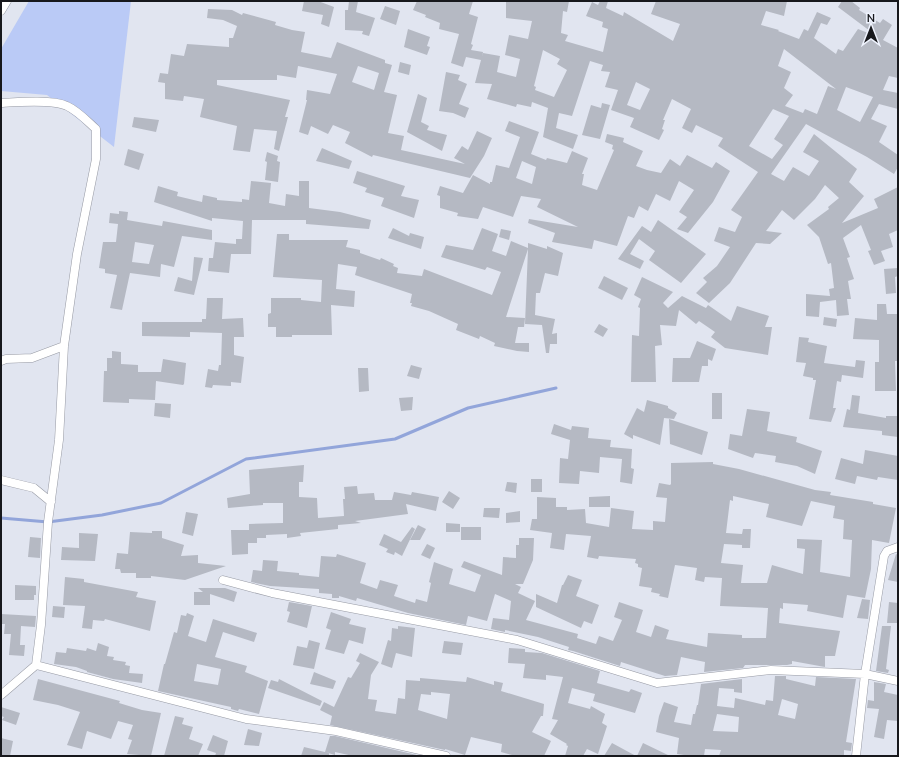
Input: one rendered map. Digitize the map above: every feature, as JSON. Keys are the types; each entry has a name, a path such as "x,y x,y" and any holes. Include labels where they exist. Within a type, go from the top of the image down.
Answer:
{"street":[{"path":"1,11 7,1"},
{"path":"1,103 36,102 65,105 80,114 96,129 96,160 77,254 64,346 58,440 48,522 41,625 36,665 1,695"},
{"path":"1,361 6,359 32,358 64,346"},
{"path":"1,480 34,488 51,502"},
{"path":"856,756 865,674 884,556 887,551 898,547"},
{"path":"223,580 272,593 517,640 657,683 771,670 865,674 898,681"},
{"path":"36,665 246,719 336,731 446,756"}],"shaded area":[{"path":"29,1 131,1 114,147 47,95 1,91 1,49"}],"building":[{"path":"304,1 318,1 334,7 329,27 321,24 323,15 302,11"},
{"path":"349,1 358,1 356,12 375,18 369,36 362,34 363,31 345,30 345,10 348,10"},
{"path":"417,1 473,1 469,14 478,17 471,44 473,45 471,50 483,52 482,57 483,53 500,56 497,72 516,77 520,59 505,55 509,35 528,39 532,21 506,18 506,1 569,1 567,12 563,11 561,33 568,35 565,41 603,52 608,29 602,27 603,22 586,16 592,2 598,5 600,1 608,1 606,8 623,16 624,12 673,41 680,24 651,14 656,1 787,1 784,16 766,11 761,25 779,30 778,31 799,39 804,29 808,31 817,12 831,18 827,25 821,23 814,38 836,54 838,49 843,51 858,29 873,35 874,34 838,7 842,1 851,1 860,8 859,10 880,23 883,19 892,25 883,40 898,48 898,78 889,76 883,90 898,93 898,109 879,104 871,119 887,126 879,142 898,155 898,167 894,174 867,157 806,124 771,174 784,181 793,167 809,176 819,161 803,152 814,134 857,169 849,182 864,196 842,223 878,208 874,199 898,187 898,230 889,234 893,247 881,251 885,261 874,265 868,251 871,250 861,225 843,238 850,257 847,258 854,279 848,281 851,299 847,299 849,315 837,316 836,300 820,302 819,317 806,316 806,294 830,296 829,289 834,288 831,263 828,264 819,237 807,225 829,209 828,207 839,198 825,185 815,199 794,220 782,210 766,231 782,233 770,244 756,243 730,283 709,303 696,293 707,282 703,278 717,266 730,247 714,241 719,227 735,232 742,217 731,210 758,172 718,146 723,138 696,125 692,133 682,128 691,109 672,99 663,120 665,120 662,129 664,130 659,140 630,127 634,118 611,110 618,90 605,87 610,72 601,71 603,65 590,61 572,116 559,113 556,128 578,135 573,149 543,137 548,108 532,102 531,107 517,104 516,107 487,99 492,84 475,83 481,60 466,57 463,67 451,63 459,34 439,29 440,23 413,10","holes":["784,49 836,89 828,86 817,114 805,109 803,113 785,106 793,95 784,88 791,72 778,66","543,50 560,59 557,64 567,70 554,97 535,90 536,87 534,86","636,82 650,89 640,110 627,105","846,87 873,97 860,122 837,110","773,109 789,116 774,139 783,145 772,159 749,146"]},
{"path":"385,6 400,11 396,25 380,19"},
{"path":"208,9 232,10 242,15 243,13 276,22 275,25 305,32 301,52 331,58 337,42 385,60 385,63 392,65 384,92 397,95 388,133 404,136 401,150 465,164 454,158 462,146 468,150 477,131 492,138 484,156 470,178 373,155 372,157 345,143 350,132 333,125 328,134 311,126 308,135 299,132 307,100 307,90 330,94 337,74 298,66 296,78 277,75 277,80 217,80 217,85 290,100 285,117 288,117 279,151 274,149 277,131 254,129 250,152 233,150 237,126 200,117 204,99 184,96 183,101 165,99 165,83 158,82 160,73 168,74 171,54 184,56 187,44 229,47 229,38 233,38 237,26 223,20 207,18","holes":["358,66 379,73 374,90 352,82"]},
{"path":"408,29 430,37 427,46 430,47 427,55 404,47"},
{"path":"400,62 411,65 409,75 398,72"},
{"path":"446,72 460,75 458,80 467,84 459,104 469,108 465,118 453,113 439,111"},
{"path":"418,94 427,98 421,122 429,126 427,130 447,135 442,151 407,132"},
{"path":"602,103 610,105 600,139 582,135 591,105 601,108"},
{"path":"134,117 159,120 156,132 132,127"},
{"path":"509,121 539,132 531,154 546,160 547,158 567,163 572,151 588,158 582,174 584,174 582,185 597,190 614,150 612,149 613,145 605,142 607,134 624,138 623,142 643,151 636,166 647,170 661,173 670,159 680,166 687,155 712,168 716,162 730,171 713,202 688,233 677,229 687,217 679,212 694,190 679,181 670,201 656,194 648,211 639,206 634,218 628,216 617,246 594,240 592,249 552,242 555,233 528,223 529,219 578,227 537,207 541,199 521,196 513,217 483,207 478,219 457,216 458,213 440,208 440,196 437,195 440,186 463,193 473,175 490,184 490,182 492,182 496,165 509,168 520,137 505,131","holes":["522,161 536,167 532,184 516,178"]},
{"path":"322,148 352,161 349,169 316,161"},
{"path":"128,149 144,154 139,170 124,165"},
{"path":"267,152 278,156 277,161 280,162 278,182 265,180 267,162 265,161"},
{"path":"357,171 405,186 401,196 419,200 414,218 381,206 384,198 365,192 367,188 353,183"},
{"path":"251,181 271,183 269,203 285,206 286,194 299,196 299,181 309,181 309,208 340,212 371,220 369,229 306,224 306,220 252,220 251,254 231,254 229,273 208,271 209,258 213,258 215,242 236,244 236,239 242,239 243,221 212,218 212,221 154,202 158,186 178,192 177,196 202,202 203,195 217,198 217,200 242,202 242,199 249,200"},
{"path":"119,211 128,212 127,220 162,226 163,221 212,230 212,240 182,236 174,267 161,264 160,277 130,273 122,310 110,308 117,275 105,273 105,269 99,268 103,242 116,242 118,224 109,223 110,213 119,214","holes":["135,242 154,245 149,264 132,262"]},
{"path":"658,220 706,254 681,283 649,260 655,251 639,239 630,254 644,261 640,269 618,259 642,226 651,232"},
{"path":"393,228 409,236 410,233 424,237 421,249 388,238"},
{"path":"482,228 498,234 492,251 506,256 511,241 528,248 528,243 547,249 547,246 563,253 558,276 545,273 540,293 536,293 535,315 555,319 552,334 557,333 557,344 550,344 549,353 546,353 542,325 525,324 528,249 506,317 525,318 524,327 518,327 515,343 529,343 529,352 494,346 495,343 480,336 479,339 456,330 458,324 429,311 411,306 412,303 410,303 412,294 355,275 357,267 338,264 336,289 355,291 354,307 331,305 332,335 292,335 292,337 276,337 276,327 268,327 268,314 271,313 271,298 301,298 301,300 321,302 322,280 273,277 277,234 289,234 289,240 348,240 346,247 360,250 360,253 380,260 381,258 394,264 393,266 398,268 397,273 422,276 424,269 492,295 501,272 487,267 485,270 441,257 446,245 473,250"},
{"path":"501,229 511,231 509,240 499,237"},
{"path":"194,257 203,258 194,295 174,291 178,277 192,281"},
{"path":"898,268 898,276 895,277 896,293 886,294 884,269"},
{"path":"604,276 628,288 622,300 598,288"},
{"path":"642,277 673,292 663,303 668,308 682,296 706,308 708,305 731,321 737,306 769,316 765,327 772,327 768,355 725,348 711,337 715,332 699,321 696,324 679,310 676,326 660,325 662,345 655,346 656,382 631,382 632,335 639,336 640,308 638,307 641,299 634,295"},
{"path":"207,298 223,298 222,319 243,318 244,337 234,337 234,355 244,357 241,383 231,382 231,386 213,385 212,388 205,387 208,369 218,371 219,365 221,365 222,333 190,332 190,337 142,336 142,322 202,322 202,319 206,319"},
{"path":"877,304 886,304 887,314 898,314 898,361 895,361 896,391 875,391 875,362 879,362 879,340 853,339 855,318 877,320"},
{"path":"824,317 837,319 836,327 823,325"},
{"path":"599,324 608,329 603,337 594,332"},
{"path":"799,337 809,338 808,342 827,346 824,363 855,367 856,360 865,361 863,378 842,375 841,382 837,381 833,408 836,408 831,422 809,419 816,380 803,376 806,363 796,362"},
{"path":"697,341 716,349 712,361 708,359 708,366 702,366 699,382 672,382 673,358 690,358"},
{"path":"112,351 121,352 121,364 138,365 138,372 161,372 163,359 186,363 184,384 156,381 155,400 129,399 129,403 103,402 104,371 107,371 107,358 112,358"},
{"path":"411,365 422,368 419,379 407,376"},
{"path":"358,368 368,368 369,391 359,392"},
{"path":"712,393 722,393 722,419 712,419"},
{"path":"852,395 860,396 858,413 886,418 886,416 898,416 898,437 882,435 882,431 843,427 847,409 850,410"},
{"path":"413,397 412,410 401,411 399,398"},
{"path":"647,400 668,406 668,408 677,413 674,419 664,418 660,445 633,435 633,439 624,434 637,408 644,412"},
{"path":"155,403 171,404 170,418 154,416"},
{"path":"747,409 770,412 767,431 797,437 796,442 822,451 815,474 797,466 775,462 776,456 755,453 753,458 728,449 730,434 742,436"},
{"path":"669,419 708,432 702,455 670,444"},
{"path":"554,424 571,430 572,426 589,428 588,438 611,440 610,447 632,449 631,468 634,469 632,484 620,482 622,459 600,457 599,473 580,471 579,484 559,483 560,458 568,459 570,440 551,434"},
{"path":"865,450 898,456 898,480 878,477 877,480 857,476 855,484 835,479 841,458 863,464"},
{"path":"713,462 713,464 739,469 815,490 831,492 830,495 873,502 873,504 896,508 889,543 872,540 871,569 865,598 847,595 843,618 807,611 808,605 783,603 783,609 780,608 779,623 840,631 835,656 825,656 825,667 792,661 792,664 787,665 745,665 743,668 704,672 705,662 681,657 677,675 665,676 621,662 620,666 568,650 569,647 538,637 505,630 505,632 491,629 493,618 509,620 511,601 495,594 487,621 468,616 466,625 408,613 357,598 356,601 339,596 339,598 332,598 332,594 319,593 319,589 270,586 251,582 253,570 262,571 263,560 278,561 277,571 319,577 321,556 336,557 337,554 366,563 360,583 377,589 380,580 398,585 394,596 415,603 416,599 427,602 431,583 429,582 434,562 453,569 449,584 475,592 481,575 461,567 464,561 502,575 503,557 516,558 516,545 519,545 519,538 534,538 533,560 523,584 515,584 521,587 518,593 535,601 526,620 578,634 577,638 596,644 599,636 613,641 622,620 614,617 619,602 643,610 636,632 651,637 655,625 669,630 666,639 707,647 708,633 742,635 742,638 766,638 768,608 720,606 722,578 705,577 704,582 695,580 697,568 675,565 668,598 659,596 660,594 651,592 652,588 639,586 642,568 638,567 638,564 635,563 636,559 599,556 598,559 587,557 591,536 566,534 564,550 550,548 552,533 530,530 532,519 537,519 537,497 556,498 556,507 567,507 567,510 585,509 586,523 609,527 611,508 634,511 632,529 653,530 653,521 665,522 667,498 656,497 659,483 671,484 671,463","holes":["733,496 769,504 766,517 802,526 811,501 835,506 833,518 844,520 843,539 852,540 850,577 820,572 822,540 797,539 797,548 805,549 803,574 772,565 767,583 741,583 743,565 721,563 724,544 742,545 742,548 750,548 751,529 743,529 742,534 726,533 730,500 733,501"]},
{"path":"304,465 303,482 299,482 299,497 317,498 318,518 344,516 344,487 357,486 358,494 374,493 375,500 392,500 394,492 411,495 412,492 439,497 436,511 406,504 408,514 355,521 361,523 338,525 338,529 300,533 301,536 287,538 287,534 266,535 266,538 257,538 257,543 248,543 248,554 232,555 231,530 249,530 249,524 283,523 283,503 263,503 263,505 228,508 227,498 250,494 249,470"},
{"path":"531,479 542,479 542,492 531,492"},
{"path":"507,482 517,483 516,493 505,491"},
{"path":"449,491 460,498 453,509 442,502"},
{"path":"610,496 610,507 589,507 589,497"},
{"path":"484,508 500,508 499,518 483,517"},
{"path":"520,511 520,522 506,523 506,513"},
{"path":"186,512 198,514 193,536 182,533"},
{"path":"446,523 460,524 460,532 446,532"},
{"path":"418,525 426,529 420,540 410,540"},
{"path":"412,527 415,529 402,556 395,552 394,555 386,552 388,549 379,545 384,534 401,542"},
{"path":"461,527 481,527 481,540 461,540"},
{"path":"152,531 162,531 162,538 184,545 181,556 198,555 198,563 226,566 185,580 151,576 151,578 136,578 136,573 121,573 120,569 115,569 117,553 128,554 130,532 152,533"},
{"path":"79,533 98,534 95,561 61,560 62,547 79,548"},
{"path":"30,537 41,538 40,558 28,557"},
{"path":"427,544 435,548 430,559 421,555"},
{"path":"896,554 898,555 898,582 888,580"},
{"path":"568,575 582,580 576,596 599,605 592,624 584,621 581,628 536,607 536,594 557,603 562,585"},
{"path":"65,577 84,579 84,582 138,592 136,597 156,601 150,631 105,619 104,621 93,620 92,629 82,628 85,606 63,605"},
{"path":"15,585 36,586 36,595 34,595 34,600 15,600"},
{"path":"198,588 225,588 237,592 234,602 210,594 210,605 194,605 194,592 203,592"},
{"path":"862,599 870,600 868,619 857,618"},
{"path":"289,602 312,606 307,628 287,622 290,612 287,611"},
{"path":"889,602 898,603 898,623 887,623"},
{"path":"53,606 65,607 64,618 52,617"},
{"path":"331,612 351,619 349,624 366,628 363,644 349,640 344,654 325,649 331,630 326,628"},
{"path":"187,613 194,616 188,636 206,642 213,619 257,633 254,642 223,632 215,657 247,666 245,672 268,681 259,714 239,709 238,711 231,709 231,707 158,691 164,664 174,632 177,633 181,615 186,616","holes":["197,664 221,669 218,685 194,681"]},
{"path":"1,614 36,616 35,627 21,626 20,645 25,645 24,656 9,655 11,634 4,634 5,624 1,624"},
{"path":"398,626 415,628 412,657 396,653 392,668 381,664 388,640 391,641 392,628 398,629"},
{"path":"882,626 891,626 886,669 889,670 888,673 876,671"},
{"path":"309,640 320,643 314,669 293,665 297,646 307,648"},
{"path":"444,641 463,643 461,655 442,653"},
{"path":"98,643 109,647 107,656 114,657 113,660 126,662 125,665 130,666 129,673 143,674 142,683 113,679 87,672 76,667 54,664 56,652 66,653 67,648 86,651 87,648 96,651"},
{"path":"509,648 525,649 525,652 542,653 600,671 597,683 629,692 631,689 642,693 635,713 593,701 595,694 572,688 568,703 590,709 591,706 605,714 602,723 607,726 598,754 587,749 583,756 565,756 568,746 566,745 567,744 550,734 558,720 552,719 563,677 546,675 546,680 523,678 525,664 508,663"},
{"path":"360,653 379,662 371,675 368,699 377,700 375,711 396,714 398,698 405,699 406,680 420,681 420,678 466,682 467,677 494,685 494,681 503,683 501,691 544,704 543,716 541,716 532,732 551,741 544,756 512,756 501,752 502,744 471,737 465,755 445,749 330,725 332,716 320,710 324,702 334,707 348,677 351,678 360,663 356,661","holes":["431,692 450,694 447,719 418,710 421,694 431,695"]},
{"path":"314,672 336,681 333,689 310,684"},
{"path":"775,676 786,676 786,679 815,686 816,677 856,679 846,742 852,743 851,751 844,750 844,756 719,756 721,750 705,749 704,756 691,756 677,754 679,738 656,732 659,716 664,702 678,707 674,722 691,725 693,714 695,714 698,705 701,684 742,679 742,693 734,692 734,689 719,688 717,706 734,708 735,698 765,705 766,700 773,701","holes":["782,699 798,704 795,719 778,715","717,714 739,717 738,732 713,731"]},
{"path":"38,679 120,701 119,703 142,710 161,713 151,756 127,754 132,740 128,739 133,725 118,721 111,739 87,731 82,749 67,745 80,712 58,705 33,700"},
{"path":"279,679 322,701 320,706 268,688 271,680 278,682"},
{"path":"874,682 886,684 884,692 898,695 898,721 887,720 884,739 874,737 879,709 867,708 868,700 874,701"},
{"path":"1,707 20,713 16,725 2,720 4,717 1,716"},
{"path":"175,716 184,718 182,724 193,727 189,739 203,744 198,756 164,756"},
{"path":"248,729 262,733 259,746 244,745"},
{"path":"213,735 228,741 224,756 215,756 216,753 207,750"},
{"path":"330,736 421,756 353,756 335,752 335,755 325,752"},
{"path":"1,738 13,741 10,756 1,756"},
{"path":"612,743 636,756 604,756"},
{"path":"643,743 670,756 637,756"},
{"path":"304,747 329,753 329,756 301,756"}],"waterway":[{"path":"1,518 48,522 102,515 161,503 246,459 395,439 468,408 556,388"}]}
